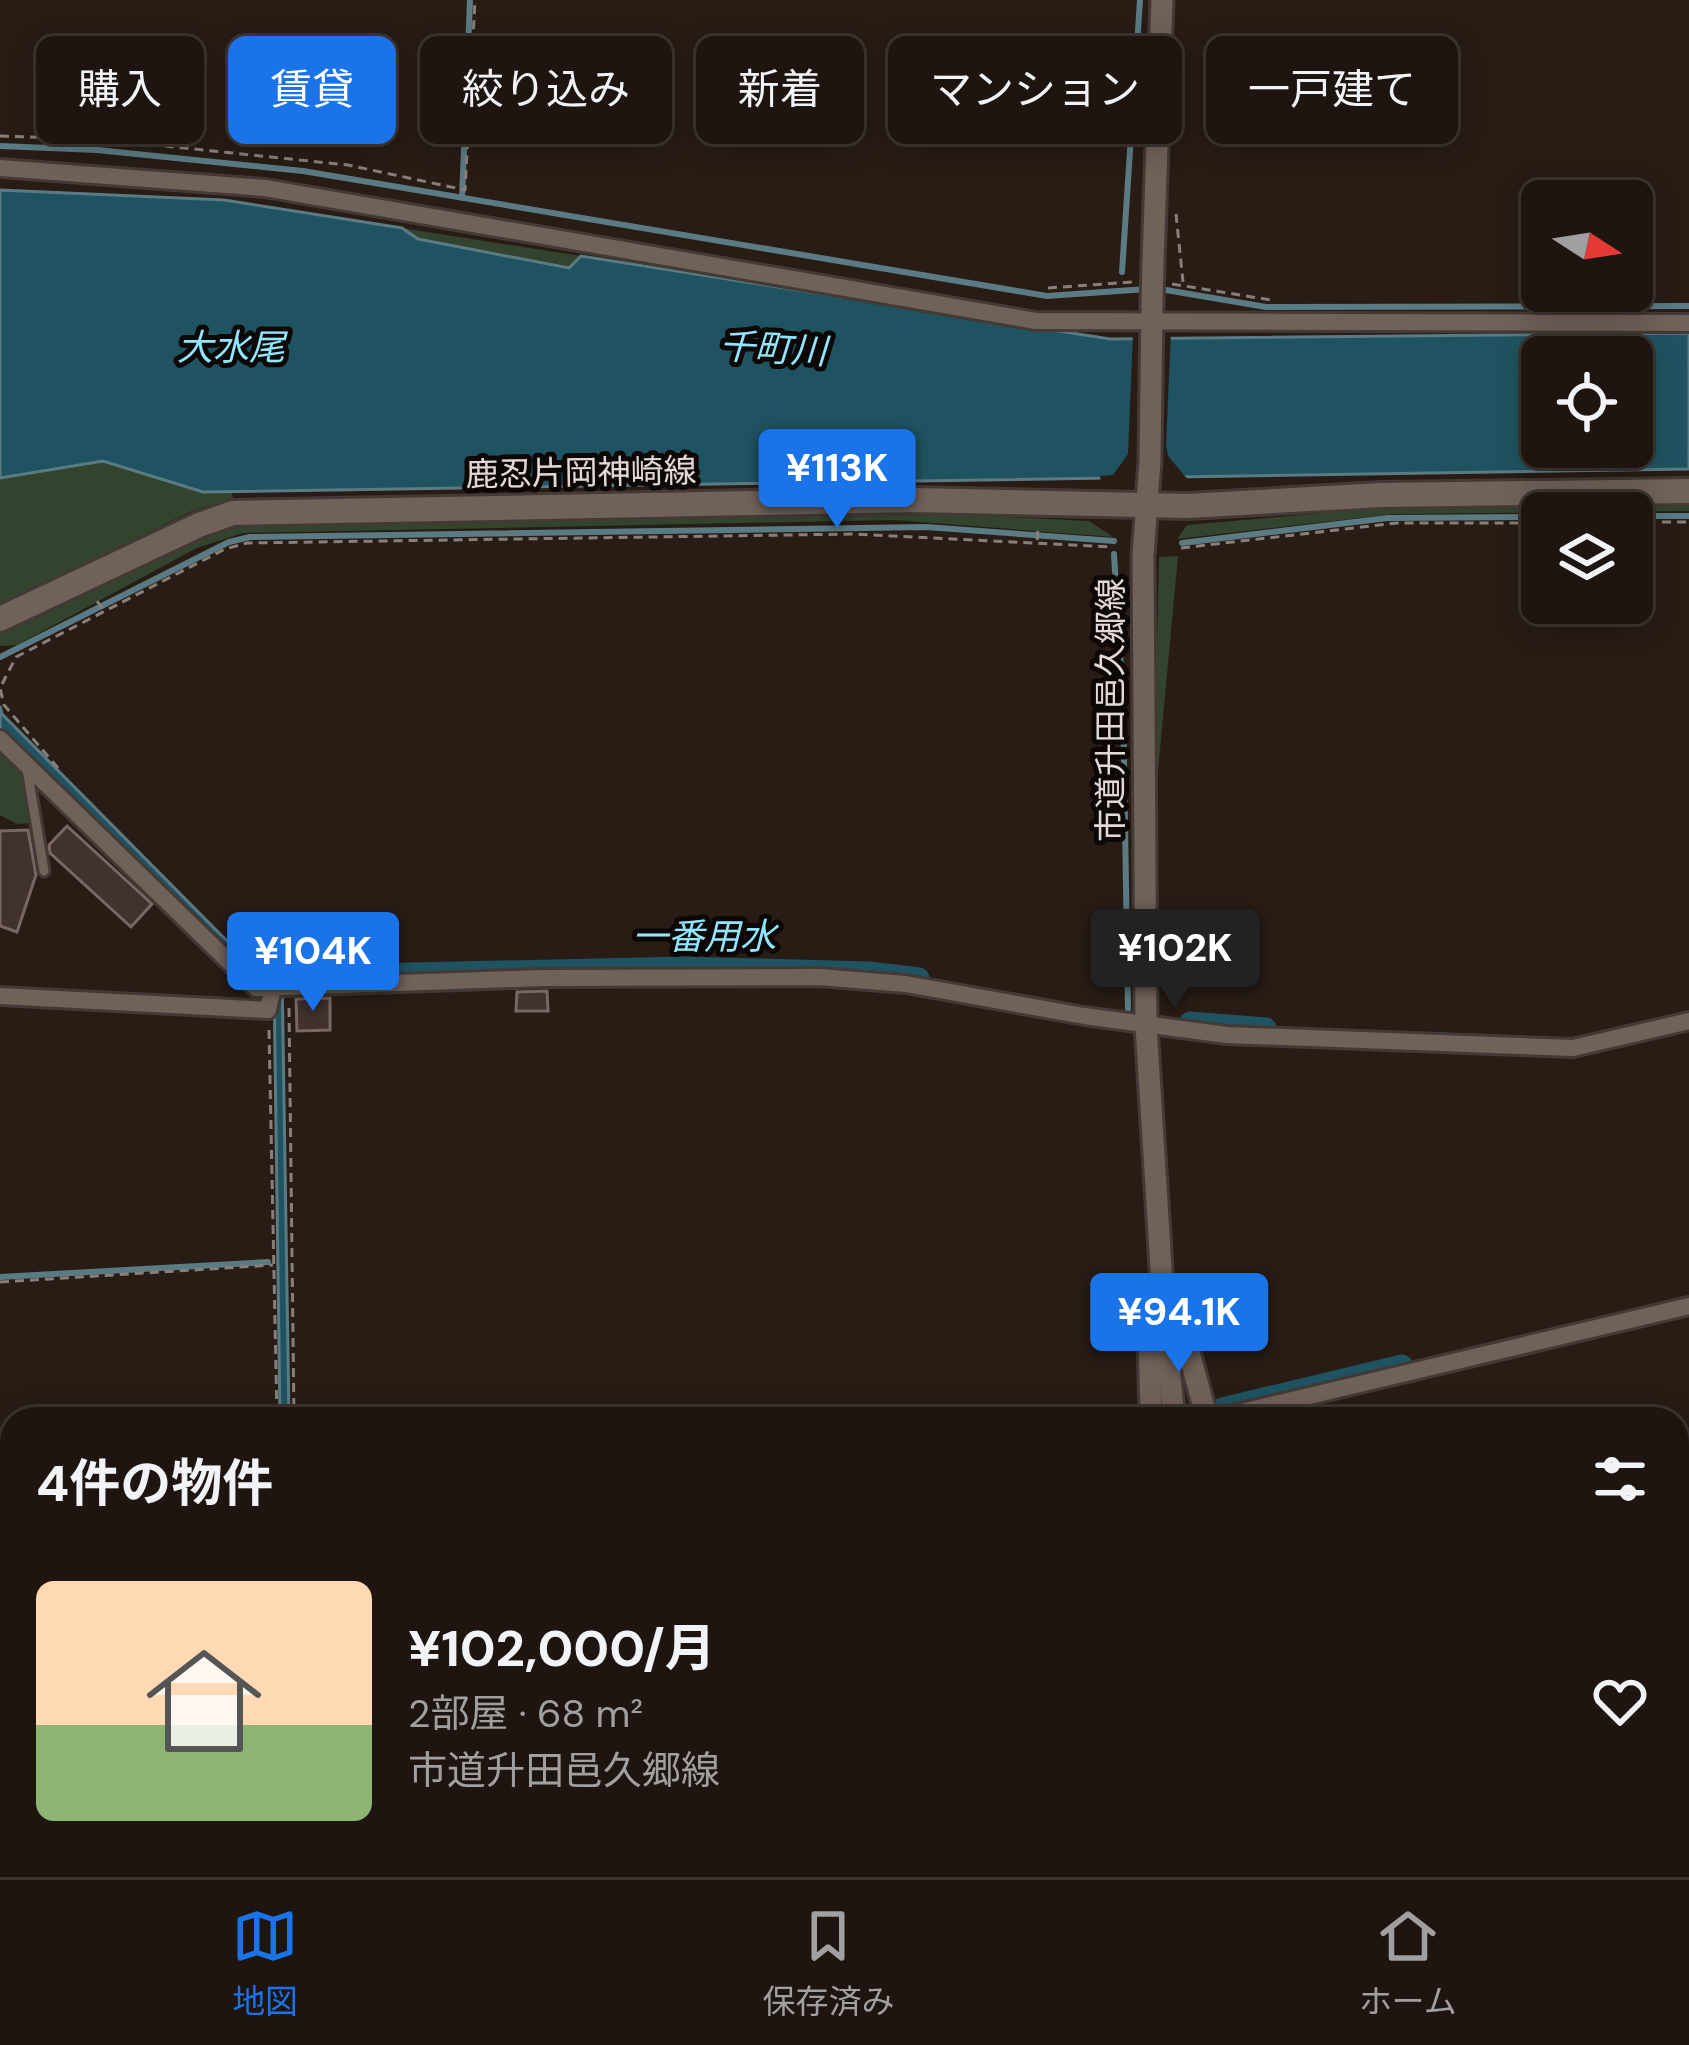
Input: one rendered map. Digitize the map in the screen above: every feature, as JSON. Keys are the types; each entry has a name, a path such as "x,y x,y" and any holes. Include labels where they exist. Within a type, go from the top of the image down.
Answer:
{"main road":[{"name":"鹿忍片岡神崎線","path":"0,619 233,513 1148,495 1689,491"}],"street":[{"name":"市道升田邑久郷線","path":"1162,0 1143,556 1146,1025 1173,1407"},
{"path":"0,168 266,188 1036,321 1689,323"},
{"path":"0,739 256,988 542,978 819,977 906,984 1227,1035 1573,1048 1689,1022"},
{"path":"0,996 268,1010 278,988"},
{"path":"1261,1407 1689,1306"},
{"path":"1151,1407 1149,1333 1164,1316 1187,1345 1206,1407"}],"lane":[{"path":"26,764 44,871"}],"path":[{"path":"0,136 97,139 341,168 348,165 462,189 476,0"},
{"path":"1181,548 1220,539 1397,520 1521,522"},
{"path":"1653,522 1689,522"},
{"path":"670,526 670,535"},
{"path":"58,768 4,706 0,688 16,657 101,607 247,543 280,538 853,530 1112,547"},
{"path":"1037,540 1038,530"},
{"path":"268,1010 277,1407"},
{"path":"289,1010 294,1407"},
{"path":"0,1282 273,1265"}],"green space":[{"path":"402,228 581,256 569,268 418,239"},
{"path":"103,461 203,492 231,491 233,498 192,511 0,605 0,478"},
{"path":"1689,500 1689,511 1653,511 1653,501"},
{"path":"1521,505 1521,513 1394,514 1177,539 1187,525 1358,510"},
{"path":"894,511 1089,521 1113,537 895,520 243,533 197,548 17,645 0,646 0,629 23,623 197,534 233,523"},
{"path":"1178,556 1158,771 1154,771 1159,557"},
{"path":"0,746 22,767 32,823 17,824 0,815"}],"water":[{"name":"大水尾","path":"0,190 224,200 402,228 418,239 569,268 581,256 1110,339 1689,333 1689,469 203,492 103,461 0,478"},
{"path":"0,706 2,714 220,934 255,966 282,972 289,1407 280,1407 274,980 252,976 0,730"}],"pier":[{"path":"1171,332 1166,445 1168,456 1189,481 1101,482 1100,476 1113,475 1128,454 1133,333"}],"building":[{"path":"67,826 152,904 131,927 50,853 49,845"},
{"path":"28,830 36,875 17,932 0,926 0,831"},
{"path":"547,991 548,1011 516,1011 517,992"},
{"path":"330,998 330,1030 297,1031 296,999"}],"waterway":[{"path":"462,198 470,0"},
{"path":"1122,272 1140,0"},
{"path":"0,146 97,150 303,171 1047,296 1147,289"},
{"path":"1160,289 1266,307 1689,306"},
{"path":"1653,516 1689,516"},
{"path":"1182,543 1388,518 1521,517"},
{"path":"0,657 229,542 250,537 926,527 1114,541"},
{"path":"1114,554 1123,701 1128,1009"},
{"name":"一番用水","path":"278,976 685,967 869,972 919,978"},
{"name":"一番用水","path":"1190,1022 1266,1028"},
{"path":"0,1277 268,1262"},
{"path":"1226,1407 1402,1365"}],"water label":[{"name":"千町川","path":"773,348"}]}
